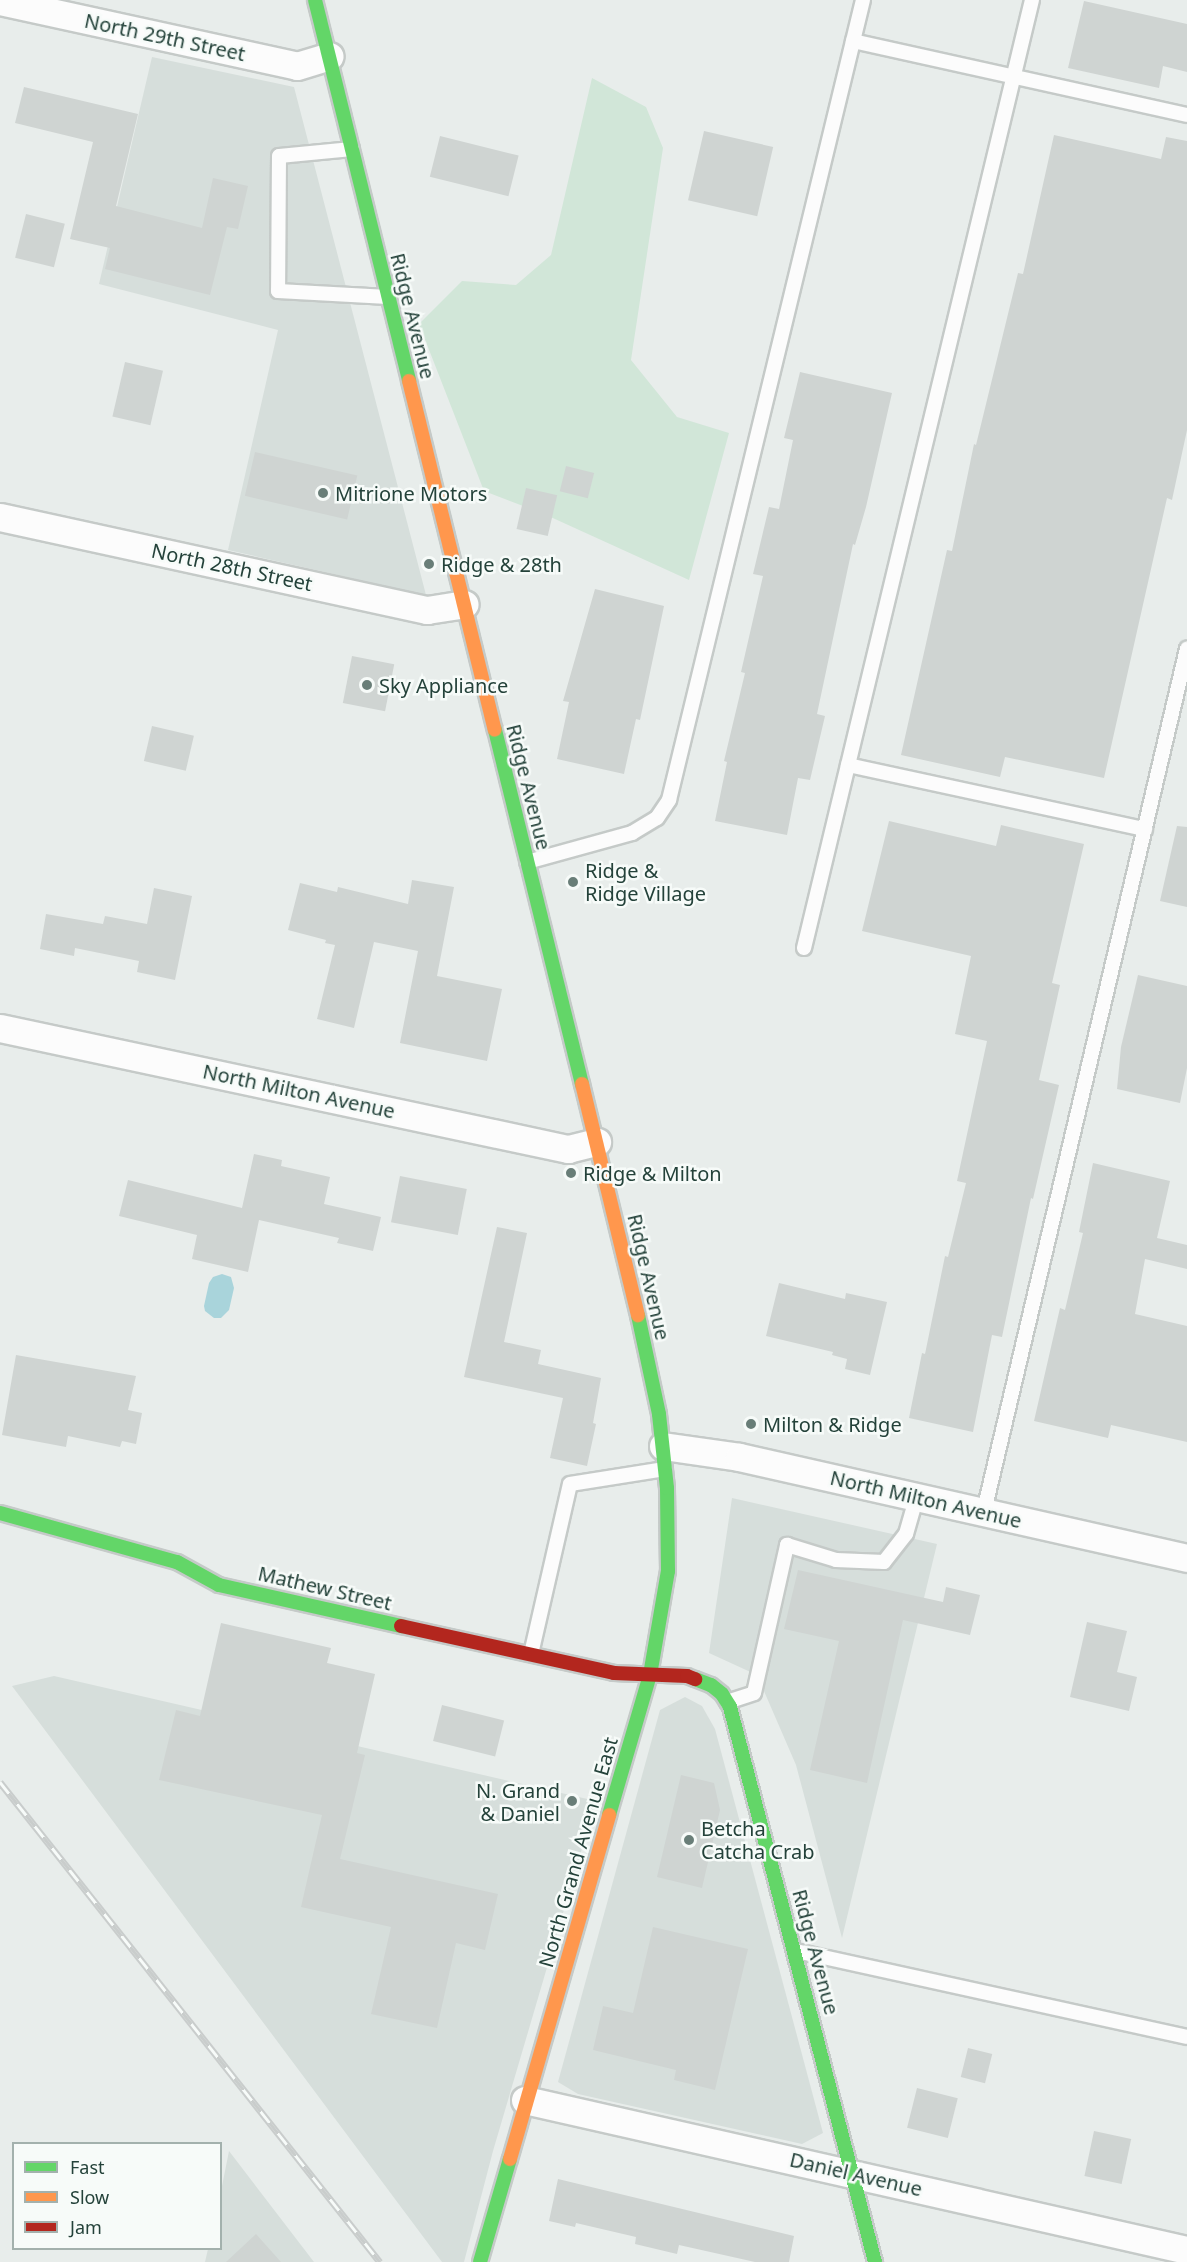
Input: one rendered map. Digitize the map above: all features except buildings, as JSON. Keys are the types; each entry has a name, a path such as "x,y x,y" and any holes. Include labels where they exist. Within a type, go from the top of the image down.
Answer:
{"street":[{"name":"Ridge Avenue","path":"315,0 597,1142 654,1391 664,1457"},
{"name":"North 29th Street","path":"0,1 72,8 297,66 330,56"},
{"name":"North 28th Street","path":"0,517 427,610 465,604"},
{"name":"North Milton Avenue","path":"0,1028 568,1149 597,1142"},
{"name":"North Milton Avenue","path":"664,1457 739,1457 1187,1558"},
{"name":"North Grand Avenue East","path":"480,2262 525,2100 650,1675 668,1571 669,1530 664,1457"},
{"name":"Mathew Street","path":"0,1513 177,1562 219,1585 614,1673 650,1675"},
{"name":"Ridge Avenue","path":"650,1675 699,1679 711,1685 727,1702 742,1748 796,1951 875,2262"},
{"name":"Daniel Avenue","path":"525,2100 1187,2250"}],"lane":[{"path":"527,861 632,833 657,818 669,800 863,0"},
{"path":"804,948 1032,0"},
{"path":"853,41 1187,115"},
{"path":"352,149 279,156 278,291 388,297"},
{"path":"984,1512 1187,649"},
{"path":"848,765 1145,829"},
{"path":"531,1654 570,1484 664,1457"},
{"path":"727,1702 754,1693 787,1545 836,1560 884,1562 906,1534 916,1496"},
{"path":"796,1951 1187,2037"}],"shaded area":[{"path":"152,57 294,87 426,595 228,550 278,330 99,284"},
{"path":"732,1498 937,1544 842,1938 796,1765 757,1675 709,1653"},
{"path":"54,1676 596,1801 493,2151 464,2262 442,2262 12,1686"},
{"path":"685,1697 702,1706 715,1729 823,2133 802,2144 578,2094 558,2082 660,1710"},
{"path":"229,2151 314,2262 205,2262 208,2250 222,2250 222,2186"}],"green space":[{"path":"592,78 646,107 663,148 631,360 677,417 729,433 689,580 544,514 484,491 419,324 462,281 516,285 551,255"}],"water":[{"path":"222,1274 231,1277 234,1288 229,1310 221,1318 214,1318 205,1311 204,1306 209,1283 213,1277"}],"railway":[{"path":"0,1782 380,2262"}],"traffic: fast":[{"path":"315,0 409,381"},
{"path":"495,730 582,1084"},
{"path":"609,1815 650,1675 668,1571 667,1488 659,1414 638,1315"},
{"path":"0,1513 177,1562 219,1585 401,1626"},
{"path":"695,1679 711,1685 722,1694 730,1707 875,2262"},
{"path":"480,2262 510,2159"}],"traffic: slow":[{"path":"409,381 495,730"},
{"path":"582,1084 638,1315"},
{"path":"510,2159 609,1815"}],"traffic: jam":[{"path":"401,1626 614,1673 687,1676 695,1679"}],"place":[{"name":"Mitrione Motors","path":"323,493"},
{"name":"Ridge & 28th","path":"429,564"},
{"name":"Sky Appliance","path":"367,685"},
{"name":"Ridge & Ridge Village","path":"573,882"},
{"name":"Ridge & Milton","path":"571,1173"},
{"name":"Milton & Ridge","path":"751,1424"},
{"name":"N. Grand & Daniel","path":"572,1801"},
{"name":"Betcha Catcha Crab","path":"689,1840"}]}
